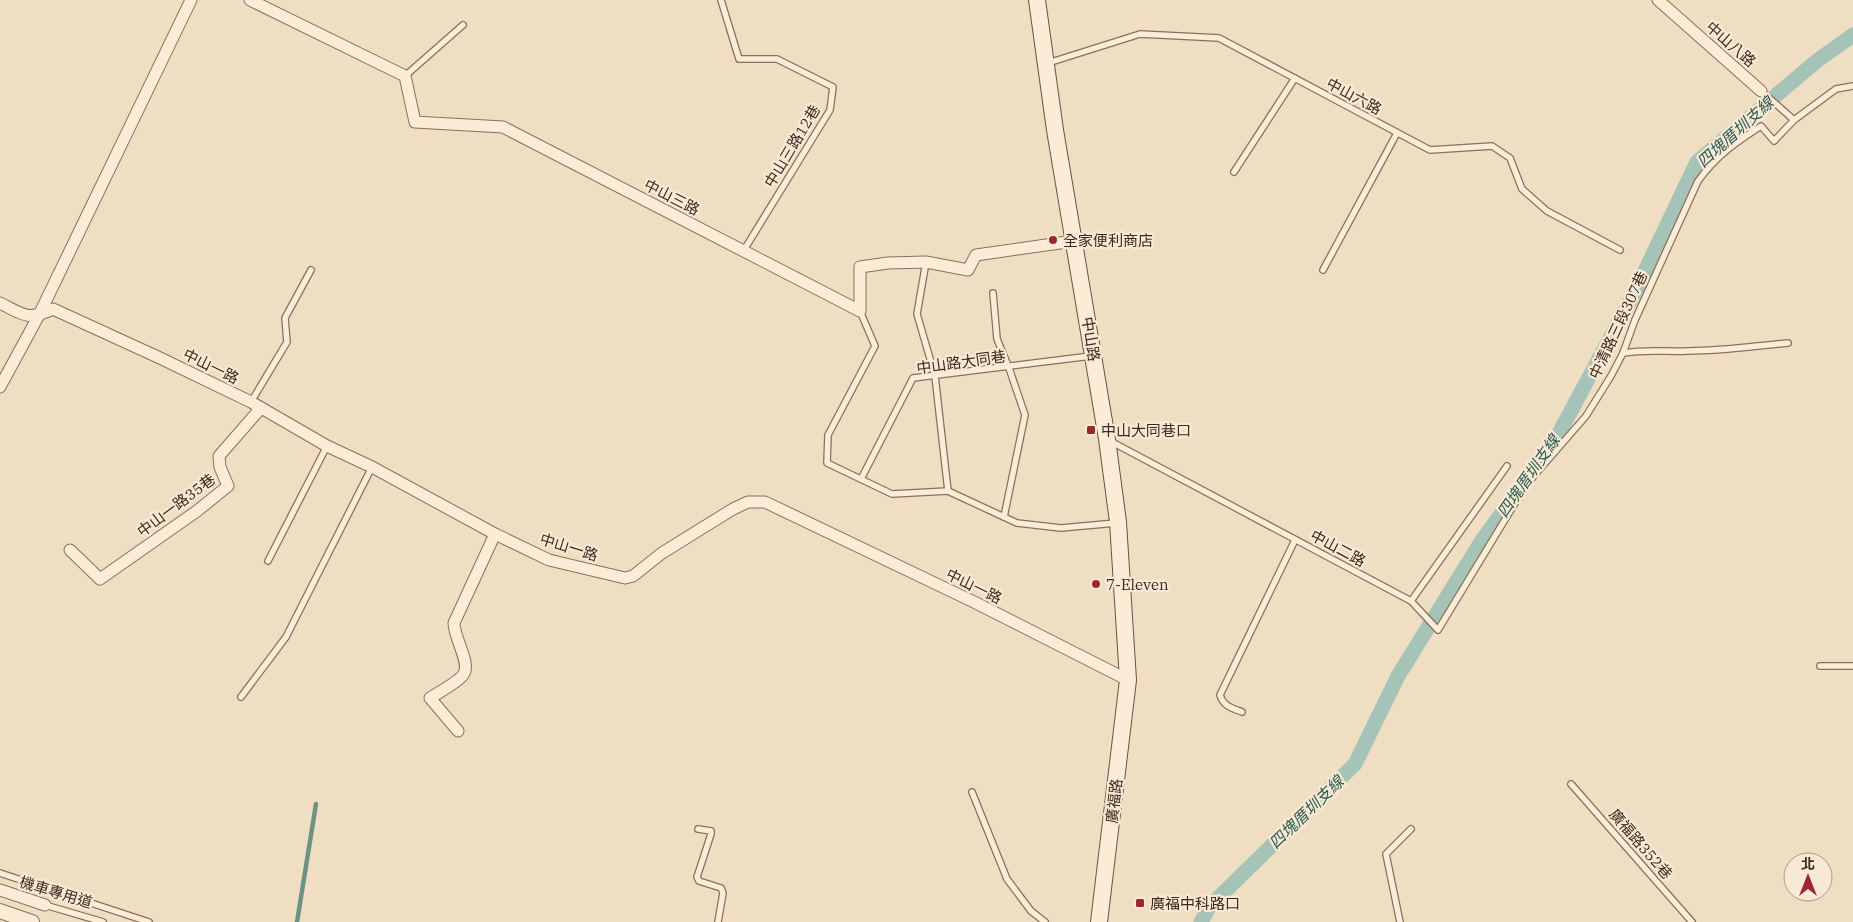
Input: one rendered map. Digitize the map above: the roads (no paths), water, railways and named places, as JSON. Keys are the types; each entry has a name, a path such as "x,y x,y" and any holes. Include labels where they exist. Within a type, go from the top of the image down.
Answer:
{"main road":[{"name":"中山路","path":"1037,0 1055,130 1107,439 1118,522 1128,680"},
{"name":"廣福路","path":"1099,922 1128,680"}],"street":[{"path":"0,387 39,315 191,0"},
{"path":"250,0 404,76"},
{"name":"中山八路","path":"1658,0 1761,91"},
{"name":"中山三路","path":"404,76 416,122 503,127 860,311"},
{"path":"860,311 860,268 888,263 926,262 968,270 976,255 1074,241"},
{"name":"中山一路","path":"0,303 26,317 39,315 53,309 160,358 256,405 327,446 372,467 495,534 549,560 625,578 634,576 662,553 733,509 748,502 765,502 974,602 1128,680"},
{"name":"中山一路35巷","path":"70,550 100,579 197,511 228,486 220,468 219,456 256,405"},
{"path":"458,731 430,698 463,675 465,661 454,633 454,623 495,534"},
{"name":"機車專用道","path":"0,890 45,905"},
{"path":"0,911 32,922"}],"lane":[{"name":"中山三路12巷","path":"721,0 739,59 776,59 833,87 830,110 744,250"},
{"path":"404,76 463,25"},
{"name":"中山六路","path":"1046,64 1140,34 1219,38 1430,150 1492,146 1510,158 1522,189 1547,211 1620,250"},
{"path":"1234,172 1295,78"},
{"name":"中清路三段307巷","path":"1438,630 1526,486 1586,416 1622,353 1698,181 1726,150 1761,126 1774,141 1794,120 1836,89 1853,86"},
{"path":"1761,91 1794,120"},
{"path":"1323,270 1397,133"},
{"path":"926,262 917,314 935,376 948,491"},
{"path":"256,405 287,342 286,318 311,270"},
{"path":"994,293 997,339 1025,415 1004,517"},
{"path":"860,311 875,346 828,435 826,463 892,494 948,491 1017,523 1061,528 1118,522"},
{"path":"1622,353 1643,349 1715,350 1788,343"},
{"name":"中山路大同巷","path":"861,479 913,378 1009,368 1094,356"},
{"name":"中山二路","path":"1107,439 1411,602 1438,630"},
{"path":"268,561 327,446"},
{"path":"1411,602 1507,466"},
{"path":"241,697 286,637 372,467"},
{"path":"1242,712 1226,706 1222,702 1220,695 1295,540"},
{"path":"1820,666 1853,666"},
{"name":"廣福路352巷","path":"1571,784 1692,922"},
{"path":"972,792 1007,879 1031,911 1045,922"},
{"path":"698,829 711,830 697,877 699,881 721,888 723,893 718,922"},
{"path":"1400,922 1386,854 1411,829"},
{"path":"0,873 149,922"},
{"name":"機車專用道","path":"45,905 103,922"}],"waterway":[{"name":"四塊厝圳支線","path":"1201,922 1209,907 1355,764 1398,676 1481,542 1558,435 1635,292 1697,162 1818,60 1853,35"},
{"path":"297,922 316,804"}],"place":[{"name":"全家便利商店","path":"1053,240"},
{"name":"中山大同巷口","path":"1091,430"},
{"name":"7-Eleven","path":"1096,584"},
{"name":"廣福中科路口","path":"1140,903"}]}
